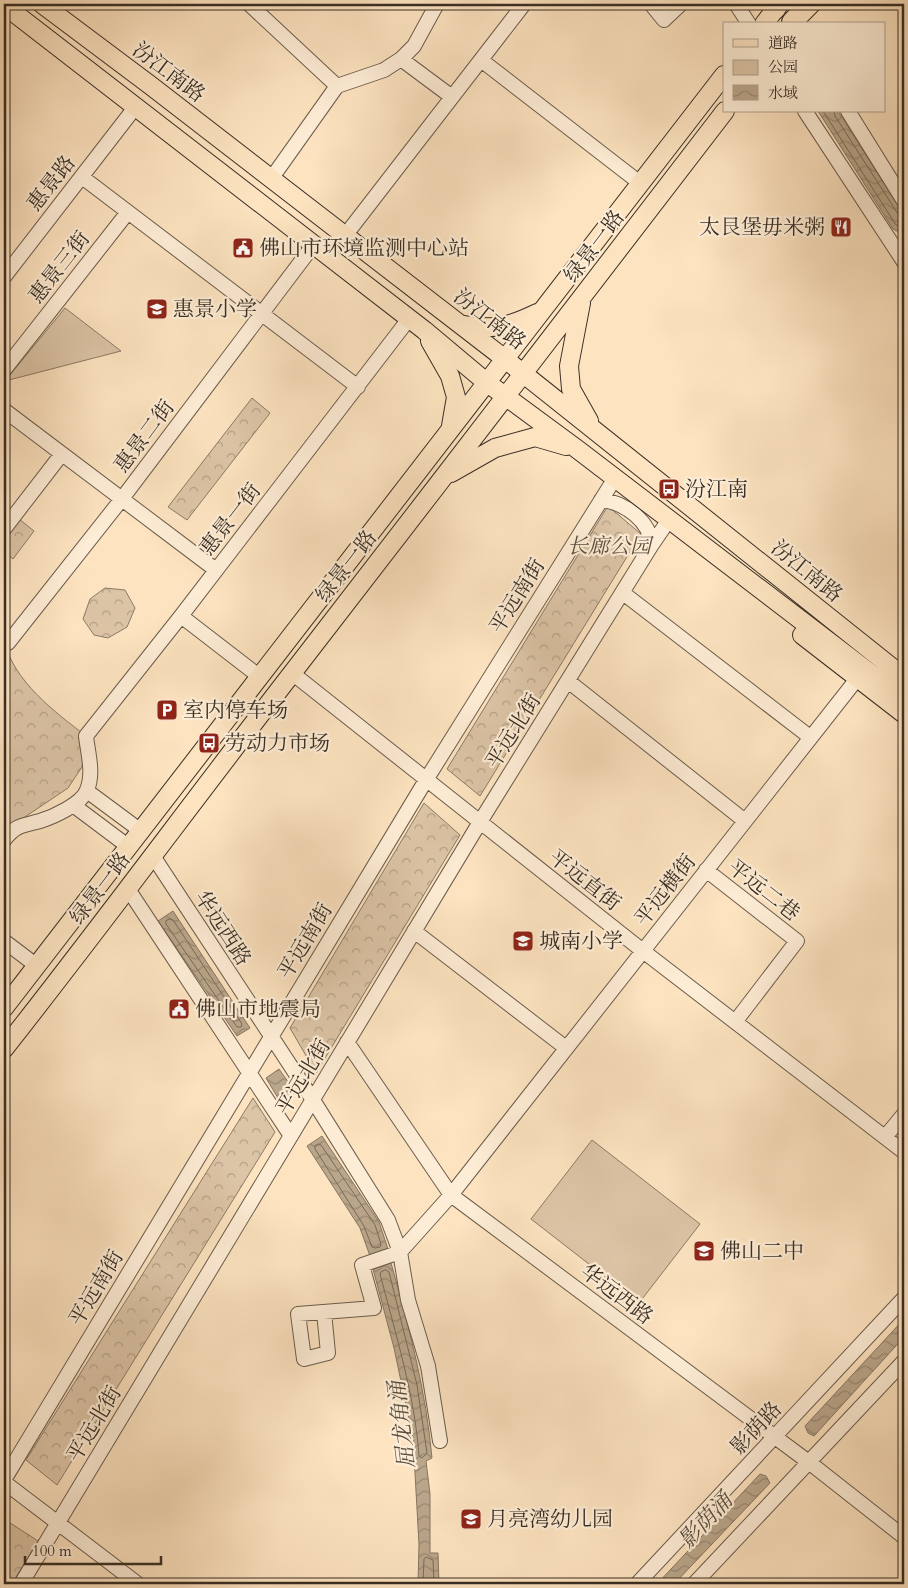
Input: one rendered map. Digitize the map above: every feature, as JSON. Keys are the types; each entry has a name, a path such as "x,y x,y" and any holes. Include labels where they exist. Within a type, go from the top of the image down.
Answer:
{"highway":[{"path":"793,22 808,4"}],"main road":[{"path":"4,5 263,211 310,251 433,346"},
{"name":"汾江南路","path":"53,6 150,85 274,175 467,326 524,374 904,676"},
{"path":"4,17 130,114 424,330 450,376 456,397 450,429"},
{"name":"绿景一路","path":"4,1008 723,75"},
{"name":"绿景一路","path":"4,1049 724,112"},
{"path":"274,175 351,228 456,308 467,326 487,328 512,325 542,310"},
{"path":"582,299 568,366 571,389 594,430"},
{"name":"汾江南路","path":"424,330 486,382 577,449 608,488 861,673 904,698"},
{"path":"442,478 495,448 534,437 577,449"},
{"path":"550,441 608,488 626,498 861,673 904,714"},
{"path":"881,659 904,658"}],"street":[{"path":"249,4 337,86"},
{"path":"274,175 337,86 384,70 401,59 414,46 437,4"},
{"path":"351,228 524,4"},
{"path":"651,4 664,20 680,4"},
{"path":"736,4 747,22"},
{"path":"401,59 452,97"},
{"path":"481,60 640,183"},
{"path":"806,112 903,260"},
{"path":"849,112 904,201"},
{"name":"惠景路","path":"4,277 130,114"},
{"path":"82,177 358,386"},
{"name":"惠景三街","path":"4,370 128,212"},
{"name":"惠景二街","path":"8,643 121,500 310,251"},
{"name":"惠景一街","path":"87,791 90,769 86,736 181,616 404,324"},
{"path":"4,410 61,455 216,570"},
{"path":"4,529 61,455"},
{"path":"608,488 621,505 643,522 652,538 651,546"},
{"name":"平远南街","path":"4,1481 426,780 608,488"},
{"name":"平远北街","path":"21,1584 480,822 664,528"},
{"path":"623,593 810,737"},
{"path":"181,616 260,676"},
{"name":"平远直街","path":"292,673 643,951 904,1152"},
{"name":"平远横街","path":"400,1252 451,1195 861,673"},
{"path":"568,681 744,821"},
{"path":"4,840 13,829 47,819 73,806 87,791 141,831"},
{"path":"73,806 129,847"},
{"name":"华远西路","path":"153,856 313,1100 388,1220 400,1252 408,1300 428,1366 440,1440"},
{"name":"平远二巷","path":"706,870 797,941 735,1022"},
{"path":"128,889 291,1136"},
{"path":"414,931 566,1048"},
{"path":"4,941 37,966"},
{"name":"华远西路","path":"347,1042 451,1195 810,1463 904,1538"},
{"path":"886,1137 904,1114"},
{"path":"324,1312 374,1308 362,1265 400,1252"},
{"name":"影荫路","path":"637,1584 904,1298"},
{"path":"694,1584 904,1361"},
{"path":"4,1481 138,1584"}],"green space":[{"path":"65,308 121,351 5,381"},
{"path":"252,398 270,413 187,520 168,507"},
{"name":"长廊公园","path":"608,506 641,534 480,796 447,769"},
{"path":"4,507 34,531 13,559 4,552"},
{"path":"105,588 125,590 135,608 127,627 108,638 94,635 83,619 90,599"},
{"path":"4,640 16,669 26,682 61,717 86,736 82,767 68,788 4,831"},
{"path":"424,803 460,835 316,1073 290,1028"},
{"path":"253,1098 275,1132 57,1485 26,1460"},
{"path":"592,1140 700,1224 639,1303 531,1219"},
{"path":"4,1519 38,1541 12,1584 4,1584"}],"water":[{"path":"819,112 839,112 904,215 904,231 899,232 893,229"},
{"path":"173,911 250,1028 237,1036 158,921"},
{"path":"279,1069 296,1093 281,1103 266,1078"},
{"path":"322,1136 379,1222 388,1249 370,1256 360,1228 307,1146"},
{"path":"391,1263 410,1335 426,1408 432,1458 426,1461 430,1494 430,1553 438,1553 439,1584 418,1584 419,1544 413,1438 394,1348 373,1269"},
{"path":"904,1319 904,1337 814,1436 808,1433 805,1426"},
{"path":"760,1474 766,1476 770,1483 674,1584 657,1584"}],"place":[{"name":"太艮堡毋米粥","path":"841,227"},
{"name":"佛山市环境监测中心站","path":"243,248"},
{"name":"惠景小学","path":"157,309"},
{"name":"汾江南","path":"669,489"},
{"name":"室内停车场","path":"167,710"},
{"name":"劳动力市场","path":"209,743"},
{"name":"城南小学","path":"523,941"},
{"name":"佛山市地震局","path":"179,1009"},
{"name":"佛山二中","path":"704,1251"},
{"name":"月亮湾幼儿园","path":"471,1519"}],"water label":[{"name":"屈龙角涌","path":"401,1425"},
{"name":"影荫涌","path":"705,1520"}]}
